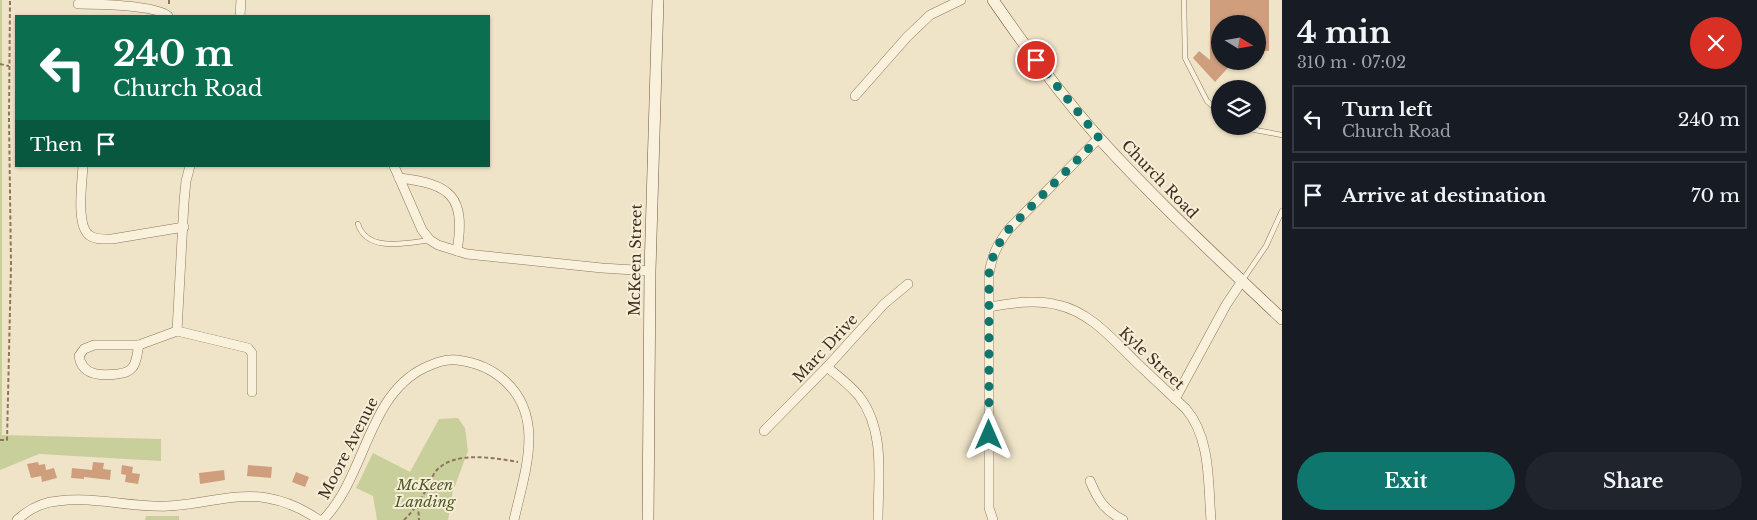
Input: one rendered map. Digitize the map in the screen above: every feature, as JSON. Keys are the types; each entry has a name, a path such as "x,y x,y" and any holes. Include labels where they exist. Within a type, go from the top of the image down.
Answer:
{"street":[{"path":"240,0 240,15"},
{"name":"McKeen Street","path":"648,520 650,271 658,0"},
{"path":"855,96 930,15 961,0"},
{"name":"Church Road","path":"993,0 1036,60 1099,138 1196,237 1282,319"},
{"path":"78,4 122,5 160,12 166,15"},
{"path":"993,520 989,508 989,274 992,258 999,243 1009,229 1099,138"},
{"path":"83,167 81,218 90,236 101,239 112,238 184,227"},
{"path":"177,331 184,202 190,167"},
{"path":"394,167 418,222 430,240 457,251 467,254 602,268 650,271"},
{"path":"399,178 430,183 450,193 456,202 458,210 459,238 457,251"},
{"path":"1175,398 1226,305 1242,281"},
{"name":"Marc Drive","path":"764,431 884,304 908,284"},
{"name":"Kyle Street","path":"989,307 1013,303 1046,303 1058,305 1079,313 1097,325 1175,398 1192,416 1203,442 1211,520"},
{"path":"139,346 132,369 124,373 98,375 87,371 80,361 79,356 81,352 88,346 139,346 177,331 248,348 252,353 252,392"},
{"name":"Moore Avenue","path":"321,520 344,491 388,400 404,380 439,361 464,361 476,364 496,374 512,388 523,405 530,439 527,463 514,520"},
{"path":"827,366 859,397 869,412 875,428 878,444 878,520"},
{"path":"1090,481 1099,501 1114,515 1123,520"},
{"path":"17,520 30,510 56,501 79,499 146,506 168,506 201,504 233,497 255,496 288,503 321,520"}],"lane":[{"path":"1184,0 1185,58 1207,101 1211,105"},
{"path":"1266,132 1282,135"},
{"path":"1242,281 1266,246 1282,211"},
{"path":"358,224 364,235 374,242 396,244 430,240"}],"path":[{"path":"0,440 7,440 11,265 10,0"},
{"path":"0,64 9,66"},
{"path":"404,520 418,505 435,472 448,462 462,458 486,457 527,463"},
{"path":"418,505 420,520"}],"green space":[{"path":"0,0 2,0 2,435 161,439 161,461 39,454 0,470"},
{"name":"McKeen Landing","path":"458,418 465,428 468,451 453,491 448,520 377,520 373,496 356,488 373,453 410,472 439,419"},
{"path":"146,516 179,516 179,520 145,520"}],"building":[{"path":"1210,0 1269,0 1269,51 1266,51 1266,15 1211,15 1211,70 1226,70 1217,80 1213,80 1193,58 1199,51 1210,60"},
{"path":"38,462 39,465 45,464 46,470 54,468 57,478 42,482 41,476 31,478 27,464"},
{"path":"93,462 104,463 103,469 111,470 110,480 84,477 84,479 71,478 72,468 92,470"},
{"path":"122,465 133,467 132,473 140,474 138,484 125,482 126,475 121,474"},
{"path":"248,465 272,467 271,478 247,476"},
{"path":"224,470 225,480 200,484 199,473"},
{"path":"296,472 309,477 305,487 292,482"}],"route":[{"path":"989,435 989,274 992,258 999,243 1009,229 1099,138 1036,60"}]}
